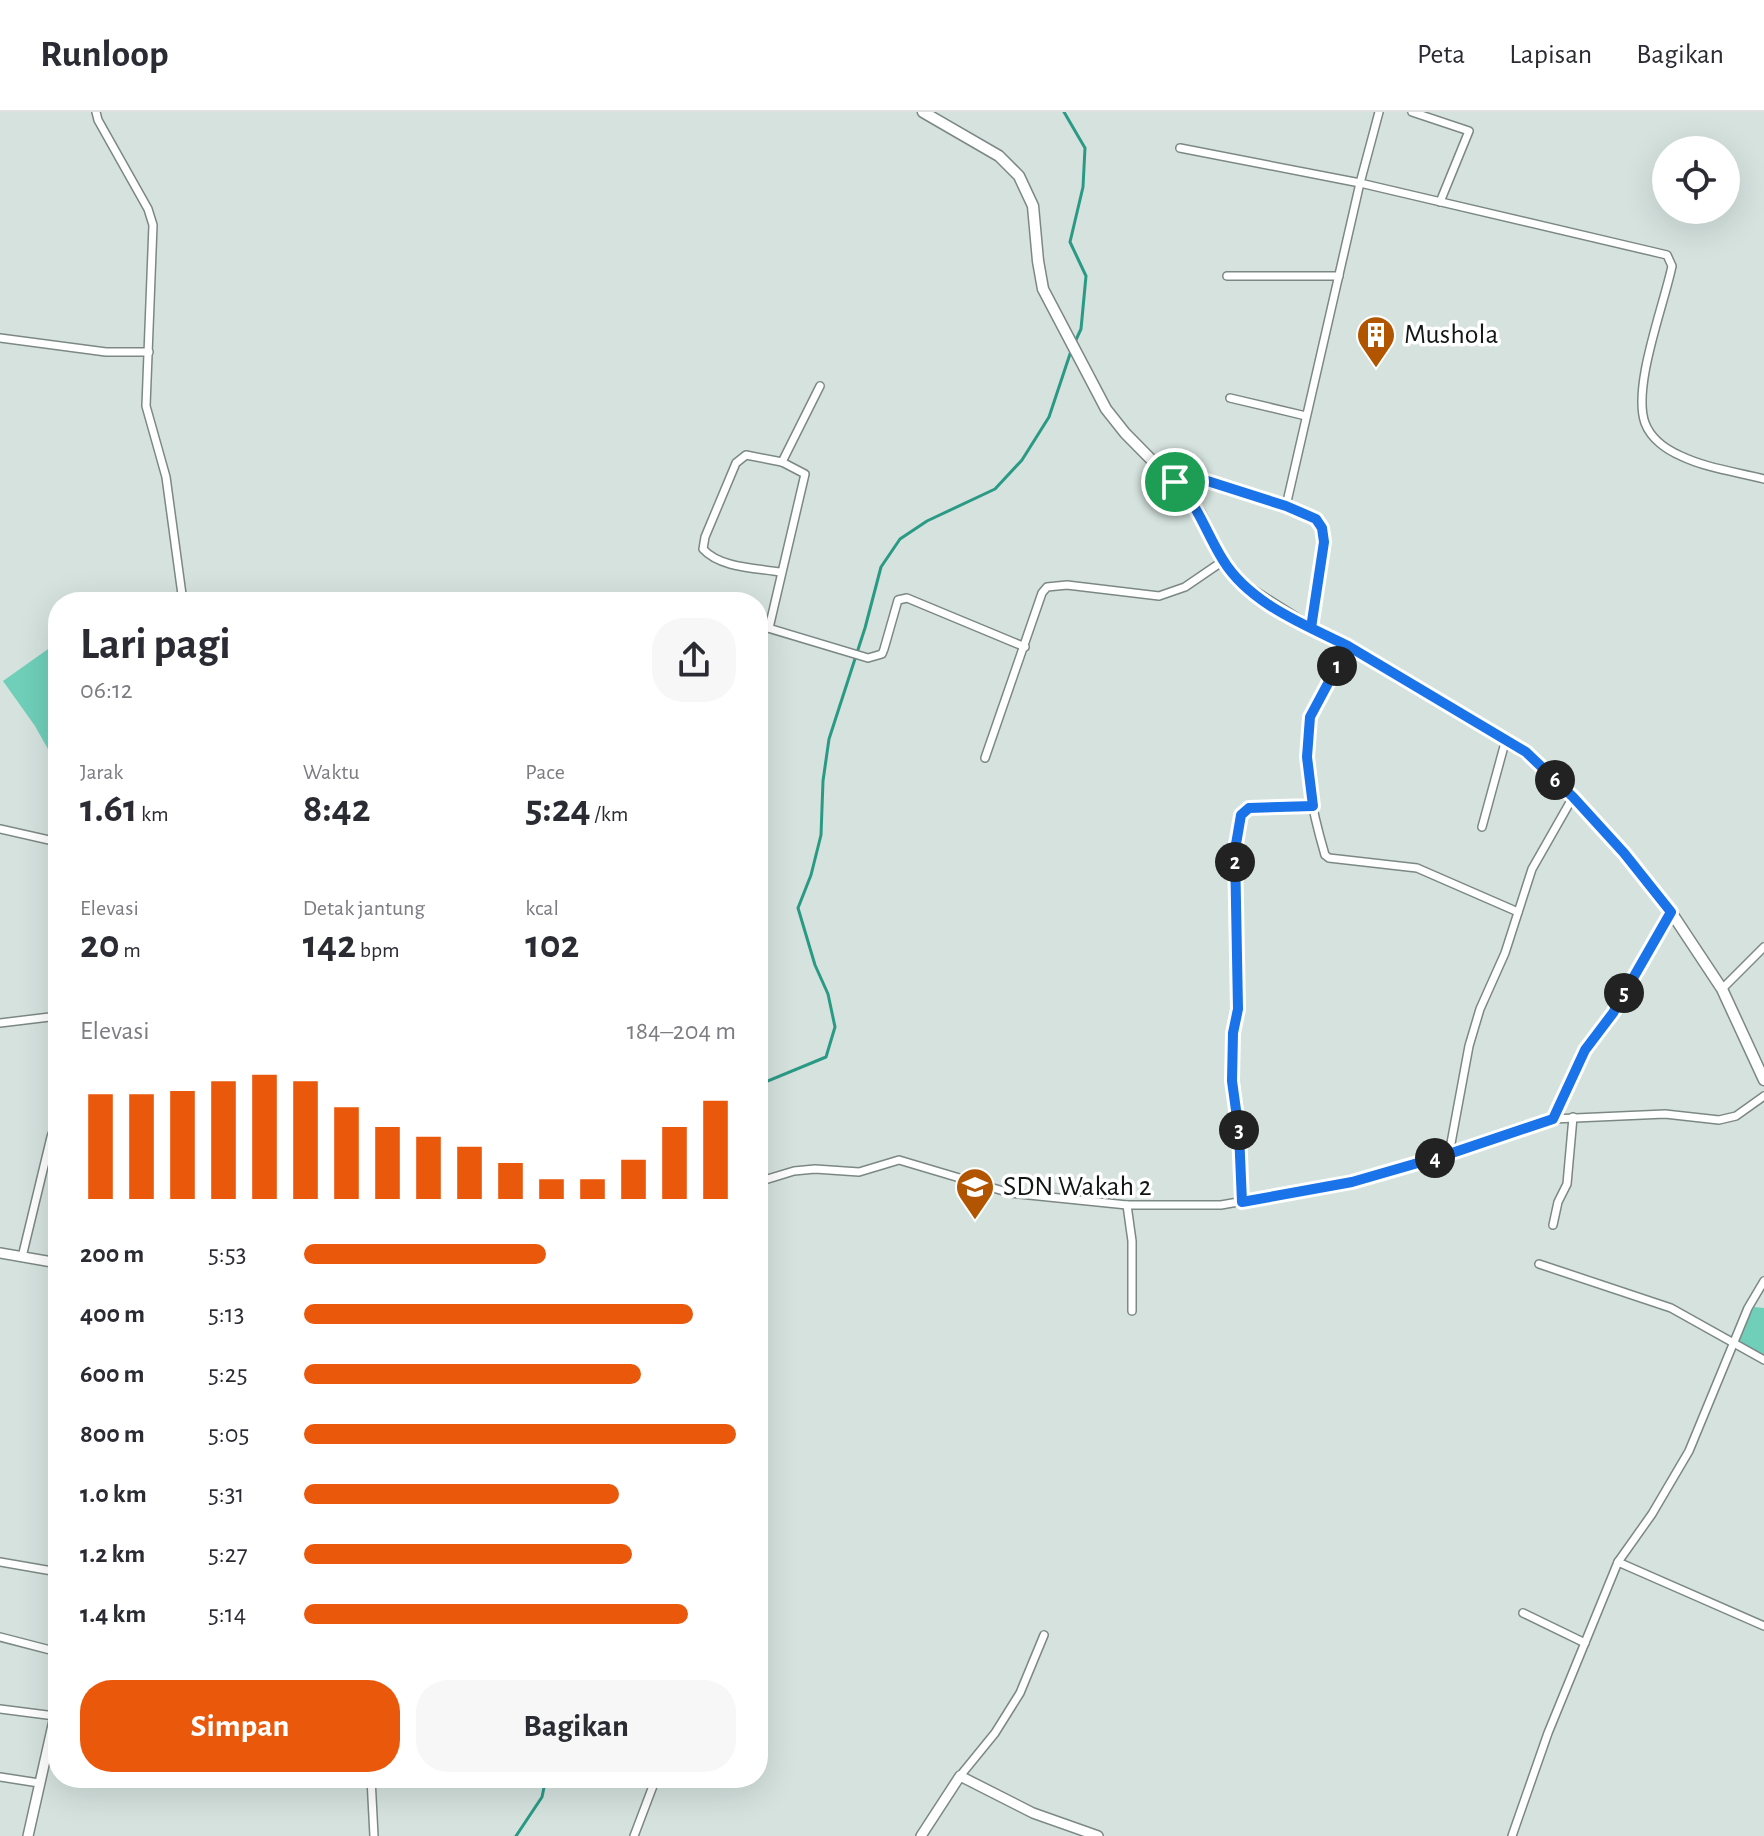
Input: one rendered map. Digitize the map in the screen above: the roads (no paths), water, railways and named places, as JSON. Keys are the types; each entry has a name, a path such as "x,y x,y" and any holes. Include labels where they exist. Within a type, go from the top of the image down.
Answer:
{"main road":[{"path":"923,112 999,156 1019,176 1033,206 1043,289 1086,369 1116,423 1175,482 1200,513 1223,561 1248,590 1526,752 1624,853 1671,912 1722,989 1764,1080"}],"street":[{"path":"96,112 148,209 153,225 148,418 166,477 182,592"},
{"path":"1286,506 1379,112"},
{"path":"1412,112 1469,131 1440,202"},
{"path":"1180,148 1360,183 1667,255 1672,266 1644,385 1645,424 1660,444 1682,457 1764,479"},
{"path":"1227,276 1339,276"},
{"path":"0,338 106,352 149,352"},
{"path":"782,462 820,386"},
{"path":"1230,398 1306,416"},
{"path":"780,572 713,558 703,549 710,525 741,457 756,456 782,462 805,474 769,628 853,655 874,658 882,654 898,600 907,598 1025,647"},
{"path":"1175,482 1198,478 1286,506 1316,519 1324,535 1311,628"},
{"path":"985,758 1042,593 1052,585 1159,596 1185,587 1223,561"},
{"path":"1348,646 1310,717 1307,757 1313,806 1325,855 1329,858 1417,868 1518,912"},
{"path":"1482,827 1506,739"},
{"path":"1449,1154 1469,1046 1532,869 1573,797"},
{"path":"1242,1202 1239,1132 1232,1081 1233,1033 1238,1009 1234,886 1238,825 1241,815 1249,808 1313,806"},
{"path":"0,829 48,840"},
{"path":"1553,1119 1585,1050 1613,1013 1671,912"},
{"path":"1722,989 1764,947"},
{"path":"0,1023 48,1017"},
{"path":"768,1179 794,1171 829,1169 859,1172 899,1160 1010,1193 1127,1205 1206,1205 1242,1202 1352,1182 1553,1119 1665,1114 1719,1120 1736,1116 1764,1096"},
{"path":"1553,1225 1558,1202 1567,1184 1573,1117"},
{"path":"22,1257 48,1149"},
{"path":"1127,1205 1132,1241 1132,1311"},
{"path":"0,1253 48,1261"},
{"path":"1539,1264 1671,1308 1764,1360"},
{"path":"1512,1836 1548,1733 1618,1562 1652,1514 1689,1451 1748,1308 1764,1281"},
{"path":"0,1562 48,1570"},
{"path":"1618,1562 1764,1626"},
{"path":"1523,1613 1585,1643"},
{"path":"921,1836 1020,1693 1044,1635"},
{"path":"0,1637 48,1649"},
{"path":"0,1709 48,1715"},
{"path":"28,1836 48,1745"},
{"path":"960,1776 1033,1813 1098,1836"},
{"path":"0,1777 39,1783"},
{"path":"372,1788 374,1836"},
{"path":"634,1836 652,1788"}],"waterway":[{"path":"1064,112 1085,148 1083,187 1070,242 1086,276 1081,329 1074,344"},
{"path":"768,1081 826,1057 835,1027 828,994 815,965 798,908 811,875 821,835 823,781 829,739 881,567 900,539 927,521 995,489 1022,460 1049,417 1071,351"},
{"path":"516,1836 542,1797 544,1788"}],"place":[{"name":"Mushola","path":"1376,369"},
{"name":"SDN Wakah 2","path":"975,1221"}]}
